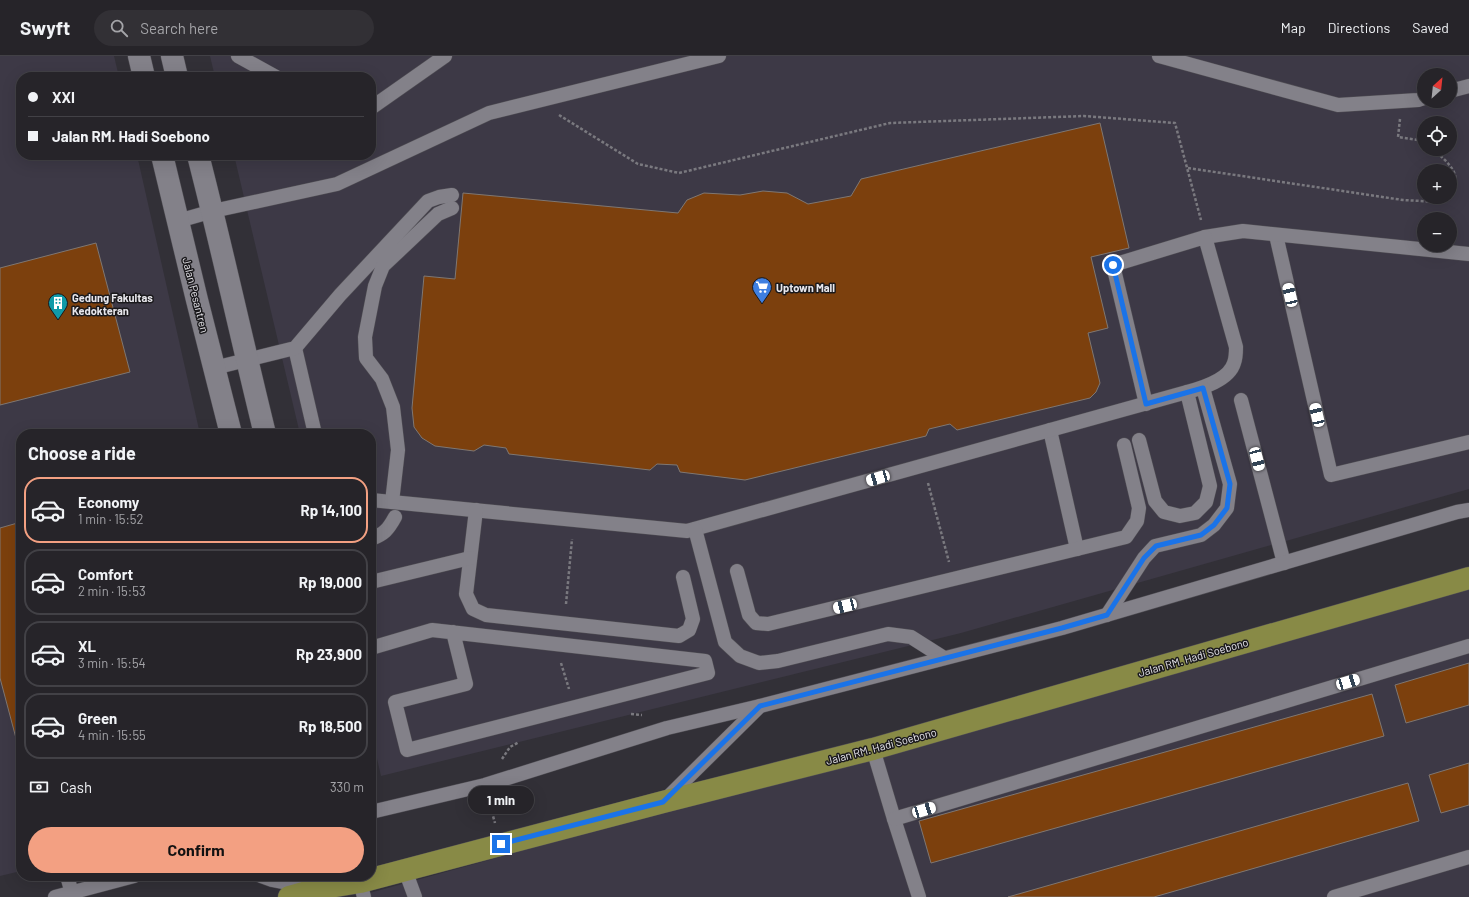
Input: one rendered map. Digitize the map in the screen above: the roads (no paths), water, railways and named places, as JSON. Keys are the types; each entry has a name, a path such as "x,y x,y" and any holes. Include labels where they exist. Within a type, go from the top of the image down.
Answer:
{"main road":[{"name":"Jalan RM. Hadi Soebono","path":"289,897 317,889 362,890 405,870 663,802 873,749 1469,578"}],"street":[{"path":"139,56 143,72"},
{"path":"172,56 176,72"},
{"name":"Jalan Pesantren","path":"163,160 230,429"},
{"path":"199,160 213,212 246,360 264,429"}],"lane":[{"path":"238,56 267,72"},
{"path":"376,105 446,56"},
{"path":"178,221 337,184 489,113 719,56"},
{"path":"1159,56 1338,105 1417,99"},
{"path":"1457,89 1469,86"},
{"path":"214,368 295,348 340,295 428,201 439,197 452,201 383,266 375,286 365,337 366,358 382,379 393,407 398,450 392,502"},
{"path":"1146,404 1113,265 1205,237 1243,231 1469,254"},
{"path":"1276,235 1331,475 1469,442"},
{"path":"376,500 687,531 1203,388 1222,378 1234,364 1236,347 1205,237"},
{"path":"295,348 315,429"},
{"path":"1107,615 1144,558 1156,546 1201,535 1214,525 1227,508 1230,484 1203,388"},
{"path":"1139,440 1155,501 1164,512 1180,516 1195,512 1206,502 1210,486 1187,392"},
{"path":"1241,400 1284,563"},
{"path":"1050,430 1077,549"},
{"path":"737,571 749,615 756,623 768,624 1126,537 1137,521 1138,508 1124,445"},
{"path":"476,510 466,594 473,609 486,615 679,636 689,630 693,618 683,577"},
{"path":"376,811 484,785 667,728 760,706 1062,628 1457,512 1469,510"},
{"path":"376,537 389,529 395,517"},
{"path":"695,529 725,642 740,656 759,663 778,661 888,634 911,637 944,658"},
{"path":"376,581 470,558"},
{"path":"376,647 432,630 453,632 704,661 708,673 407,750 395,702 466,684 453,632"},
{"path":"894,819 1469,646"},
{"path":"663,802 760,706"},
{"path":"873,749 919,897"},
{"path":"1334,897 1469,857"},
{"path":"405,870 414,897"},
{"path":"68,881 72,893"},
{"path":"54,897 116,881"},
{"path":"277,881 317,889"}],"place":[{"name":"Uptown Mall","path":"762,304"},
{"name":"Gedung Fakultas Kedokteran","path":"58,320"}]}
